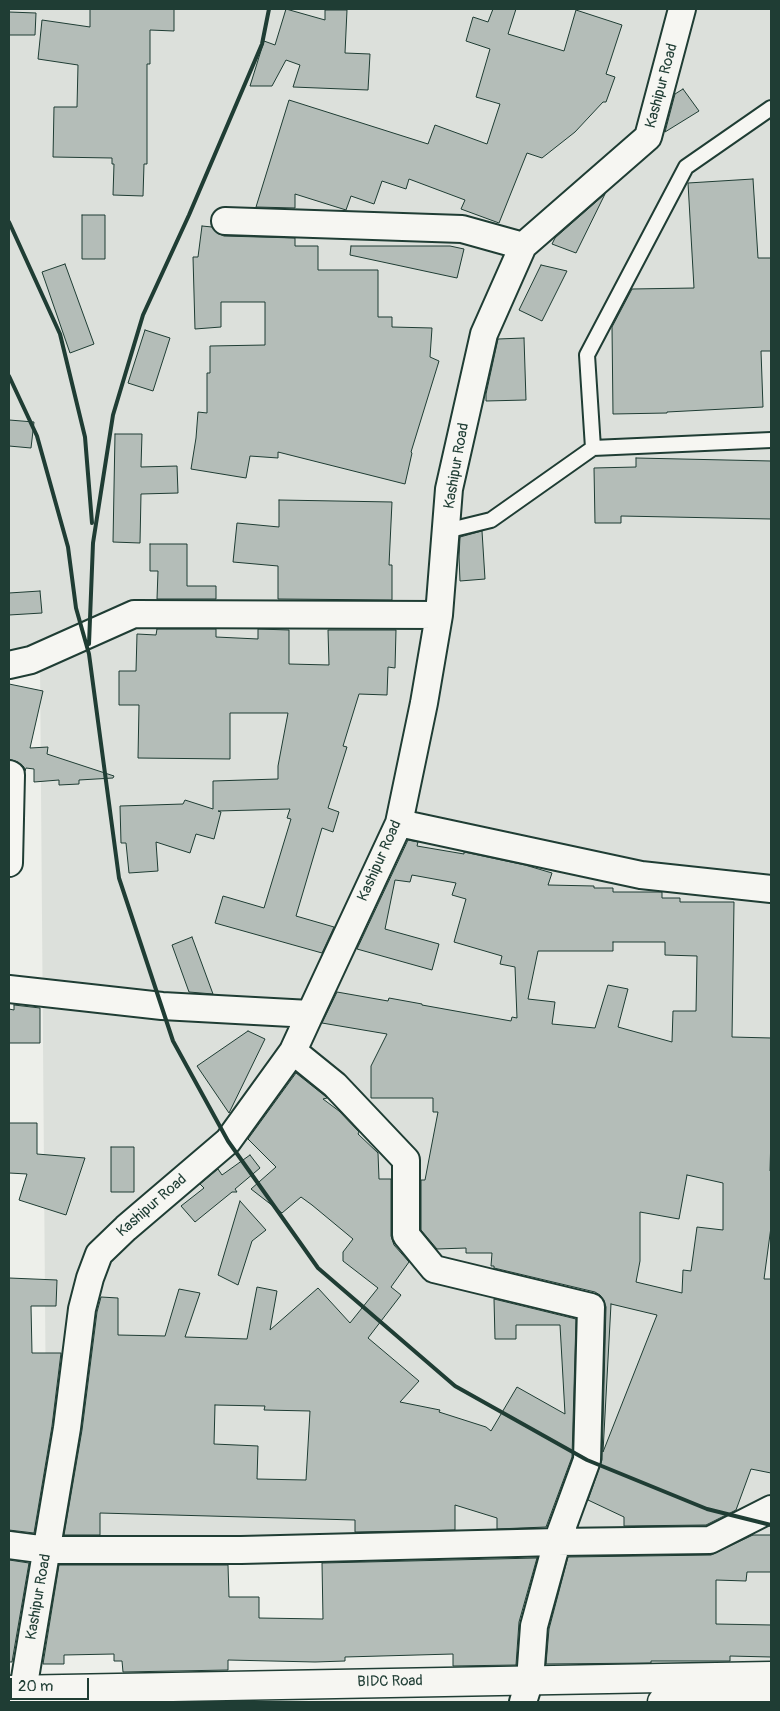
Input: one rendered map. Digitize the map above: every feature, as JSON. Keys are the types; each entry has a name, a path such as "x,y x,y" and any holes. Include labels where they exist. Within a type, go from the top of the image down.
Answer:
{"main road":[{"name":"BIDC Road","path":"16,1690 526,1691 771,1676"},
{"path":"662,1702 771,1701"}],"street":[{"name":"Kashipur Road","path":"16,1690 47,1550 67,1428 82,1310 90,1278 99,1254 126,1228 228,1141 293,1051 399,823 424,703 439,615 449,489 484,334 523,246 648,136 682,9"},
{"path":"224,221 462,229 523,246"},
{"path":"9,665 31,660 134,614 439,615"},
{"path":"9,774 11,775 9,863"},
{"path":"399,823 641,875 771,889"},
{"path":"9,989 162,1006 310,1014"},
{"path":"293,1051 334,1086 406,1160 406,1235 434,1270 591,1307 587,1460 557,1542 534,1626 526,1691"},
{"path":"9,1545 47,1550 241,1550 710,1540 771,1509"}],"lane":[{"path":"593,448 587,355 686,166 771,108"},
{"path":"446,531 491,520 593,448 771,440"}],"shaded area":[{"path":"9,9 771,9 771,1676 530,1680 556,1543 47,1550 40,664 9,671"}],"building":[{"path":"90,9 174,9 174,31 150,30 150,64 147,64 147,164 144,164 143,196 113,195 114,164 112,164 112,158 53,157 54,107 77,107 78,65 38,59 42,20 90,27"},
{"path":"286,9 325,20 325,10 347,10 345,53 370,54 368,90 293,87 300,65 286,60 272,86 250,86 264,41 275,45"},
{"path":"493,9 516,9 508,34 564,51 576,10 622,25 606,74 615,77 606,102 603,102 575,132 542,158 527,153 499,223 461,209 465,200 409,179 406,189 382,181 374,204 351,196 346,210 295,194 295,208 256,207 289,100 428,144 435,125 487,144 500,104 476,97 490,49 466,41 473,17 488,22"},
{"path":"9,12 36,13 35,35 9,35"},
{"path":"683,89 699,111 665,132 675,94"},
{"path":"753,179 758,258 771,258 771,351 761,351 763,407 667,413 613,414 612,327 632,289 694,288 688,183"},
{"path":"605,194 576,253 552,244 555,238"},
{"path":"82,215 105,215 105,259 82,259"},
{"path":"202,226 212,227 217,233 224,236 295,238 295,246 318,246 318,270 378,270 378,317 392,317 392,327 432,328 430,357 439,361 411,452 405,484 278,452 278,458 250,456 246,478 191,469 198,412 207,413 207,373 210,373 210,346 265,345 265,302 221,302 221,327 195,329 193,257 198,257"},
{"path":"351,246 450,246 464,249 457,278 350,255"},
{"path":"65,264 94,344 70,353 42,272"},
{"path":"541,265 567,271 542,321 519,310"},
{"path":"145,330 170,338 153,391 128,383"},
{"path":"524,338 526,400 486,401 498,339"},
{"path":"9,420 34,422 31,448 9,446"},
{"path":"115,434 142,434 141,467 177,466 178,493 141,494 140,543 113,542"},
{"path":"636,458 771,461 771,519 621,516 621,523 595,523 594,468 636,467"},
{"path":"279,500 392,502 389,565 392,565 392,600 278,599 278,566 233,562 237,523 279,527"},
{"path":"482,531 485,579 460,581 460,537"},
{"path":"150,544 187,544 187,586 216,586 216,599 157,599 158,571 150,571"},
{"path":"40,591 42,613 9,615 9,593"},
{"path":"157,629 216,629 216,637 258,639 258,629 289,630 289,664 329,665 328,630 396,630 395,668 388,667 387,695 359,694 343,746 347,747 328,808 339,812 333,832 322,828 296,916 334,927 322,953 215,923 223,896 264,908 291,819 287,818 290,809 218,811 221,812 214,839 196,834 190,853 156,842 158,871 129,873 126,843 121,843 120,806 183,804 185,800 213,809 213,781 278,779 278,766 288,713 230,713 230,759 138,758 139,705 119,705 119,671 136,671 137,634 156,635"},
{"path":"9,684 43,691 30,748 48,747 47,754 114,776 113,778 79,780 79,784 59,785 59,780 34,782 34,769 26,768 25,771 24,767 18,762 9,759"},
{"path":"408,840 418,842 417,846 464,854 464,852 525,865 552,873 548,885 613,888 613,892 662,892 662,898 680,898 680,902 734,902 732,1037 771,1038 771,1227 764,1279 771,1279 771,1473 751,1469 736,1510 706,1525 624,1526 624,1517 588,1500 602,1460 606,1307 604,1300 595,1292 494,1268 494,1266 491,1266 492,1253 466,1253 466,1248 437,1249 421,1230 421,1180 425,1180 438,1112 433,1112 433,1098 371,1098 371,1066 387,1034 322,1023 337,992 388,1001 389,998 511,1021 512,1017 517,1018 515,967 500,964 502,956 454,942 466,899 452,895 456,883 412,875 410,882 395,880 385,929 439,944 432,970 357,949","holes":["613,942 665,942 665,955 697,956 696,1011 673,1011 672,1042 618,1027 628,989 608,985 595,1028 552,1024 555,1002 528,999 538,951 613,951","687,1175 723,1183 723,1230 697,1227 691,1271 683,1270 682,1293 636,1282 640,1261 640,1212 679,1219","611,1304 657,1315 603,1452"]},
{"path":"192,937 213,994 189,992 172,945"},
{"path":"14,1005 40,1008 40,1043 9,1043 9,1009 14,1010"},
{"path":"248,1031 265,1039 229,1113 197,1066"},
{"path":"296,1073 325,1096 327,1098 323,1099 339,1111 359,1132 358,1134 378,1153 379,1179 391,1179 391,1236 394,1245 409,1262 391,1287 401,1295 368,1338 419,1381 400,1402 440,1410 439,1412 486,1427 491,1431 517,1387 565,1414 560,1325 516,1325 516,1339 495,1339 494,1299 576,1319 572,1457 546,1527 497,1529 497,1518 455,1505 455,1530 355,1532 355,1520 100,1513 100,1535 64,1535 82,1430 97,1312 101,1297 118,1298 118,1335 165,1336 179,1289 200,1293 185,1337 247,1339 257,1287 277,1291 270,1330 318,1288 350,1323 378,1288 343,1261 343,1252 353,1239 312,1205 301,1197 282,1213 251,1189 276,1167 248,1139","holes":["215,1405 265,1406 264,1410 310,1411 306,1480 257,1479 258,1446 214,1444"]},
{"path":"9,1123 37,1123 37,1154 85,1158 66,1215 19,1200 27,1174 9,1173"},
{"path":"111,1147 134,1147 134,1192 111,1192"},
{"path":"250,1155 260,1168 235,1189 237,1192 232,1192 195,1222 181,1206 204,1188 200,1184 218,1169 222,1175"},
{"path":"240,1201 266,1230 252,1241 238,1285 218,1275"},
{"path":"9,1278 57,1280 56,1306 31,1306 32,1353 61,1353 52,1426 34,1533 9,1530"},
{"path":"753,1535 771,1535 771,1572 747,1572 746,1581 716,1580 716,1624 771,1625 771,1657 730,1656 730,1661 546,1664 549,1629 568,1557 711,1555"},
{"path":"537,1558 519,1622 516,1665 453,1666 453,1654 345,1657 345,1661 315,1662 228,1660 228,1670 123,1672 122,1661 114,1661 114,1654 64,1655 64,1664 43,1664 59,1565 228,1565 229,1597 259,1597 259,1618 323,1619 322,1563"},
{"path":"9,1560 29,1563 12,1662 9,1662"}],"railway":[{"path":"89,644 93,543 113,415 143,315 189,215 262,44 269,9"},
{"path":"9,222 60,334 85,437 92,523"},
{"path":"9,376 37,436 68,547 76,608 89,654 119,878 173,1041 228,1141 318,1268 455,1386 587,1460 707,1509 771,1525"}]}
